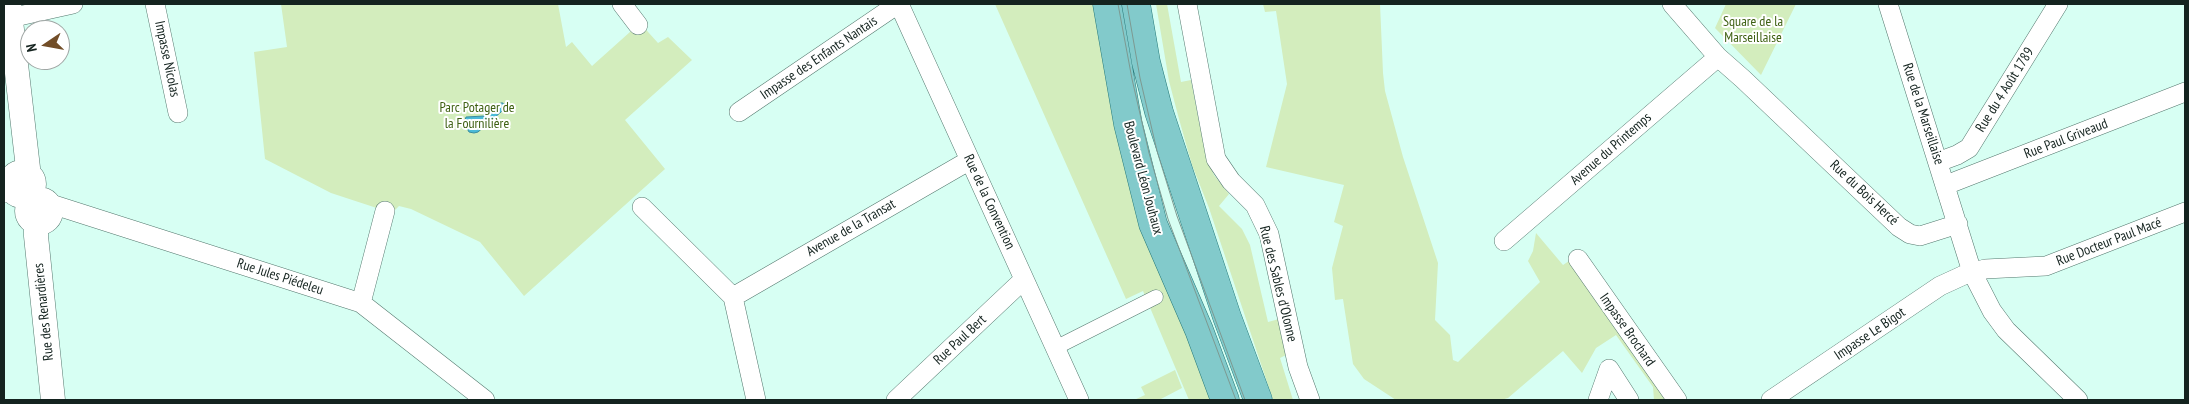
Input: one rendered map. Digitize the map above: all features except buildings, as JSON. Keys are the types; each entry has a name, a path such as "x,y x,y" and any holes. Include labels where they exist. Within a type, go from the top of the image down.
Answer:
{"main road":[{"name":"Boulevard Léon Jouhaux","path":"1107,4 1128,124 1153,224 1199,330 1225,400"},
{"path":"1136,4 1146,62 1159,112 1227,317 1258,400"}],"street":[{"path":"10,11 73,4"},
{"name":"Impasse Nicolas","path":"155,4 178,113"},
{"path":"622,4 638,25"},
{"name":"Impasse des Enfants Nantais","path":"739,112 899,4"},
{"name":"Rue de la Convention","path":"899,4 1078,400"},
{"name":"Rue des Sables d'Olonne","path":"1187,4 1216,159 1231,181 1255,205 1269,234 1298,366 1310,400"},
{"name":"Rue du Bois Hercé","path":"1672,4 1718,57 1744,79 1899,227 1910,234 1920,236 1958,224"},
{"name":"Rue de la Marseillaise","path":"1888,4 1958,224"},
{"name":"Rue du 4 Août 1789","path":"1938,162 1969,148 2058,4"},
{"name":"Rue des Renardières","path":"10,11 10,69 28,168 27,197 36,236 53,400"},
{"name":"Avenue du Printemps","path":"1504,241 1718,57"},
{"name":"Rue Paul Griveaud","path":"1946,185 2185,92"},
{"name":"Avenue de la Transat","path":"734,297 970,160"},
{"name":"Rue Jules Piédeleu","path":"27,197 361,303 485,400"},
{"path":"642,207 734,297 756,400"},
{"path":"361,303 386,211"},
{"name":"Rue Docteur Paul Macé","path":"1972,272 1985,269 2046,266 2185,212"},
{"path":"1958,224 1972,272 1992,312 2006,330 2078,400"},
{"name":"Impasse Brochard","path":"1578,259 1677,400"},
{"name":"Impasse Le Bigot","path":"1771,400 1940,286 1972,272"},
{"name":"Rue Paul Bert","path":"896,400 1025,280"},
{"path":"1055,348 1156,297"},
{"path":"1598,400 1609,369 1629,400"}],"green space":[{"name":"Parc Potager de la Fournilière","path":"281,4 558,4 566,47 572,42 592,66 640,23 658,43 668,37 692,60 625,120 665,169 524,296 480,242 411,209 399,206 392,213 331,193 265,159 254,52 287,47"},
{"path":"995,4 1096,4 1187,332 1213,400 1189,400 1143,291 1126,299"},
{"path":"1156,4 1167,4 1181,82 1191,80 1206,157 1214,175 1229,194 1219,206 1242,229 1250,245 1268,322 1279,319 1288,354 1280,358 1293,400 1273,400 1209,208 1192,165 1169,81"},
{"path":"1263,4 1380,4 1385,91 1403,157 1438,263 1435,320 1450,335 1453,360 1458,362 1540,282 1528,261 1533,251 1536,233 1563,265 1572,259 1668,400 1654,400 1653,387 1616,335 1596,348 1582,373 1563,351 1508,398 1501,400 1396,400 1364,379 1353,364 1343,299 1335,300 1332,268 1343,226 1334,222 1344,185 1266,167 1287,84 1276,11 1265,12"},
{"name":"Square de la Marseillaise","path":"1726,4 1796,4 1761,75 1715,28"},
{"path":"1175,370 1182,388 1159,400 1134,400 1145,395 1141,387"}],"water":[{"path":"502,103 509,105 478,132 469,132 464,123 466,117 484,116 483,106"}],"tram line":[{"path":"1118,4 1132,79 1149,153 1168,219 1236,400"},
{"path":"1127,4 1140,78 1157,151 1177,216 1245,400"}]}
